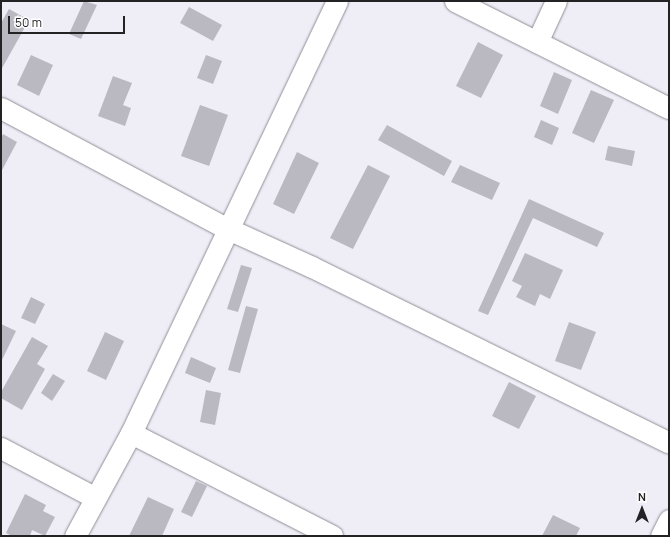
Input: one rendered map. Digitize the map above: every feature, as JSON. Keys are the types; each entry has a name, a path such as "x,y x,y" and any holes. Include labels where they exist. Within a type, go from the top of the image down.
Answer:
{"street":[{"path":"75,536 94,497 130,432 226,228 337,1"},
{"path":"455,1 669,108"},
{"path":"537,42 556,1"},
{"path":"1,108 226,228 312,267 669,443"},
{"path":"130,432 332,536"},
{"path":"1,448 94,497"},
{"path":"661,536 669,520"}],"building":[{"path":"84,1 97,5 81,39 69,34"},
{"path":"189,7 222,25 213,41 180,23"},
{"path":"9,9 29,20 1,70 1,23"},
{"path":"478,42 503,55 481,98 456,86"},
{"path":"31,55 53,65 39,96 17,85"},
{"path":"206,55 222,61 213,84 197,78"},
{"path":"554,72 572,80 558,114 540,106"},
{"path":"113,76 132,83 123,105 131,108 125,126 98,116"},
{"path":"591,90 614,100 594,143 572,133"},
{"path":"200,105 228,115 209,166 181,156"},
{"path":"541,120 559,128 552,145 534,137"},
{"path":"387,125 452,161 444,176 378,140"},
{"path":"3,134 17,142 1,172 1,138"},
{"path":"608,146 635,151 632,166 605,160"},
{"path":"297,152 319,163 294,214 273,204"},
{"path":"368,165 390,176 353,249 330,238"},
{"path":"460,165 500,183 492,200 451,182"},
{"path":"529,199 604,233 597,247 533,218 488,315 478,311"},
{"path":"525,253 563,270 550,299 540,294 535,306 516,297 522,286 512,281"},
{"path":"241,265 252,268 238,312 227,309"},
{"path":"31,297 45,304 35,324 21,318"},
{"path":"246,306 258,309 240,373 228,370"},
{"path":"569,322 596,332 581,370 555,361"},
{"path":"1,324 16,331 1,362"},
{"path":"105,332 124,341 106,380 87,371"},
{"path":"32,337 48,346 37,364 45,369 22,410 1,398 1,392"},
{"path":"191,357 216,368 210,383 185,373"},
{"path":"53,374 65,381 52,401 41,393"},
{"path":"509,382 536,396 519,429 492,416"},
{"path":"206,390 221,393 215,425 200,422"},
{"path":"196,481 207,486 192,517 181,512"},
{"path":"25,494 46,505 43,511 55,517 45,536 32,530 30,536 12,536 6,533"},
{"path":"148,497 174,509 162,536 129,536"},
{"path":"553,515 580,528 576,536 542,536"}]}
